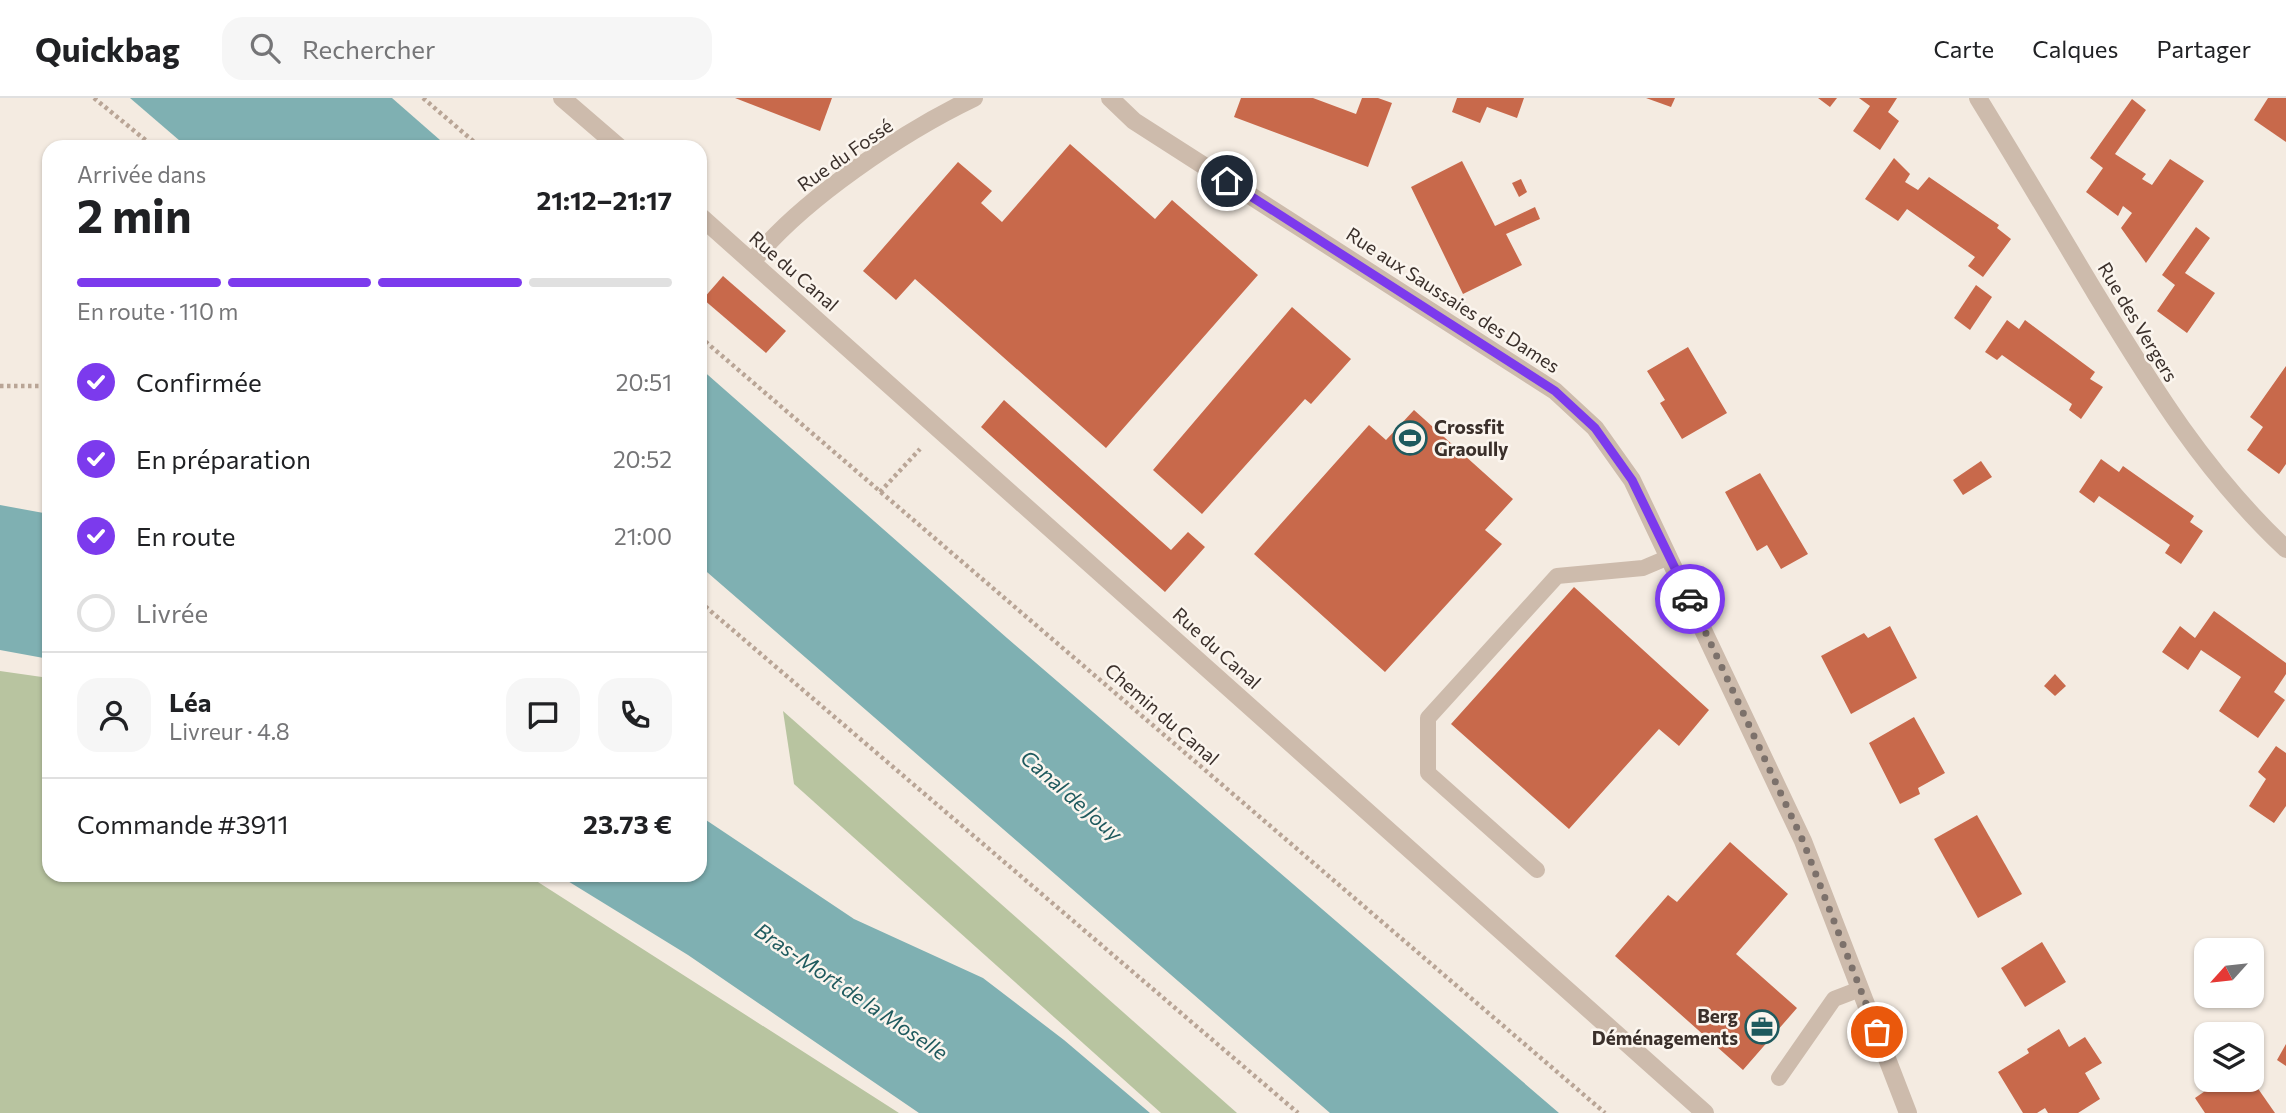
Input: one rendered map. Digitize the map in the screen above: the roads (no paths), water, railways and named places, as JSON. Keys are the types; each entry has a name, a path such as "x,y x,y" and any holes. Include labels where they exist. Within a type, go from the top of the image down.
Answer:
{"street":[{"path":"562,98 611,140"},
{"name":"Rue du Fossé","path":"752,261 766,244 800,213 945,104 974,98"},
{"name":"Rue aux Saussaies des Dames","path":"1110,98 1134,121 1555,391 1595,428 1632,480 1803,841 1908,1113"},
{"name":"Rue des Vergers","path":"1978,98 2155,392 2200,457 2248,514 2286,549"},
{"name":"Rue du Canal","path":"707,222 1705,1113"}],"lane":[{"path":"1537,870 1428,773 1428,718 1557,576 1643,568 1669,557"},
{"path":"1779,1078 1834,999 1860,989"}],"water":[{"path":"130,98 392,98 440,140 179,140"},
{"name":"Canal de Jouy","path":"707,374 1007,638 1559,1113 1330,1113 707,572"},
{"path":"0,505 42,513 42,658 0,650"},
{"name":"Bras-Mort de la Moselle","path":"707,821 854,919 983,978 1064,1040 1150,1113 919,1113 688,955 569,882 707,882"}],"place":[{"name":"Crossfit Graoully","path":"1410,438"},
{"name":"Berg Déménagements","path":"1762,1027"}]}
